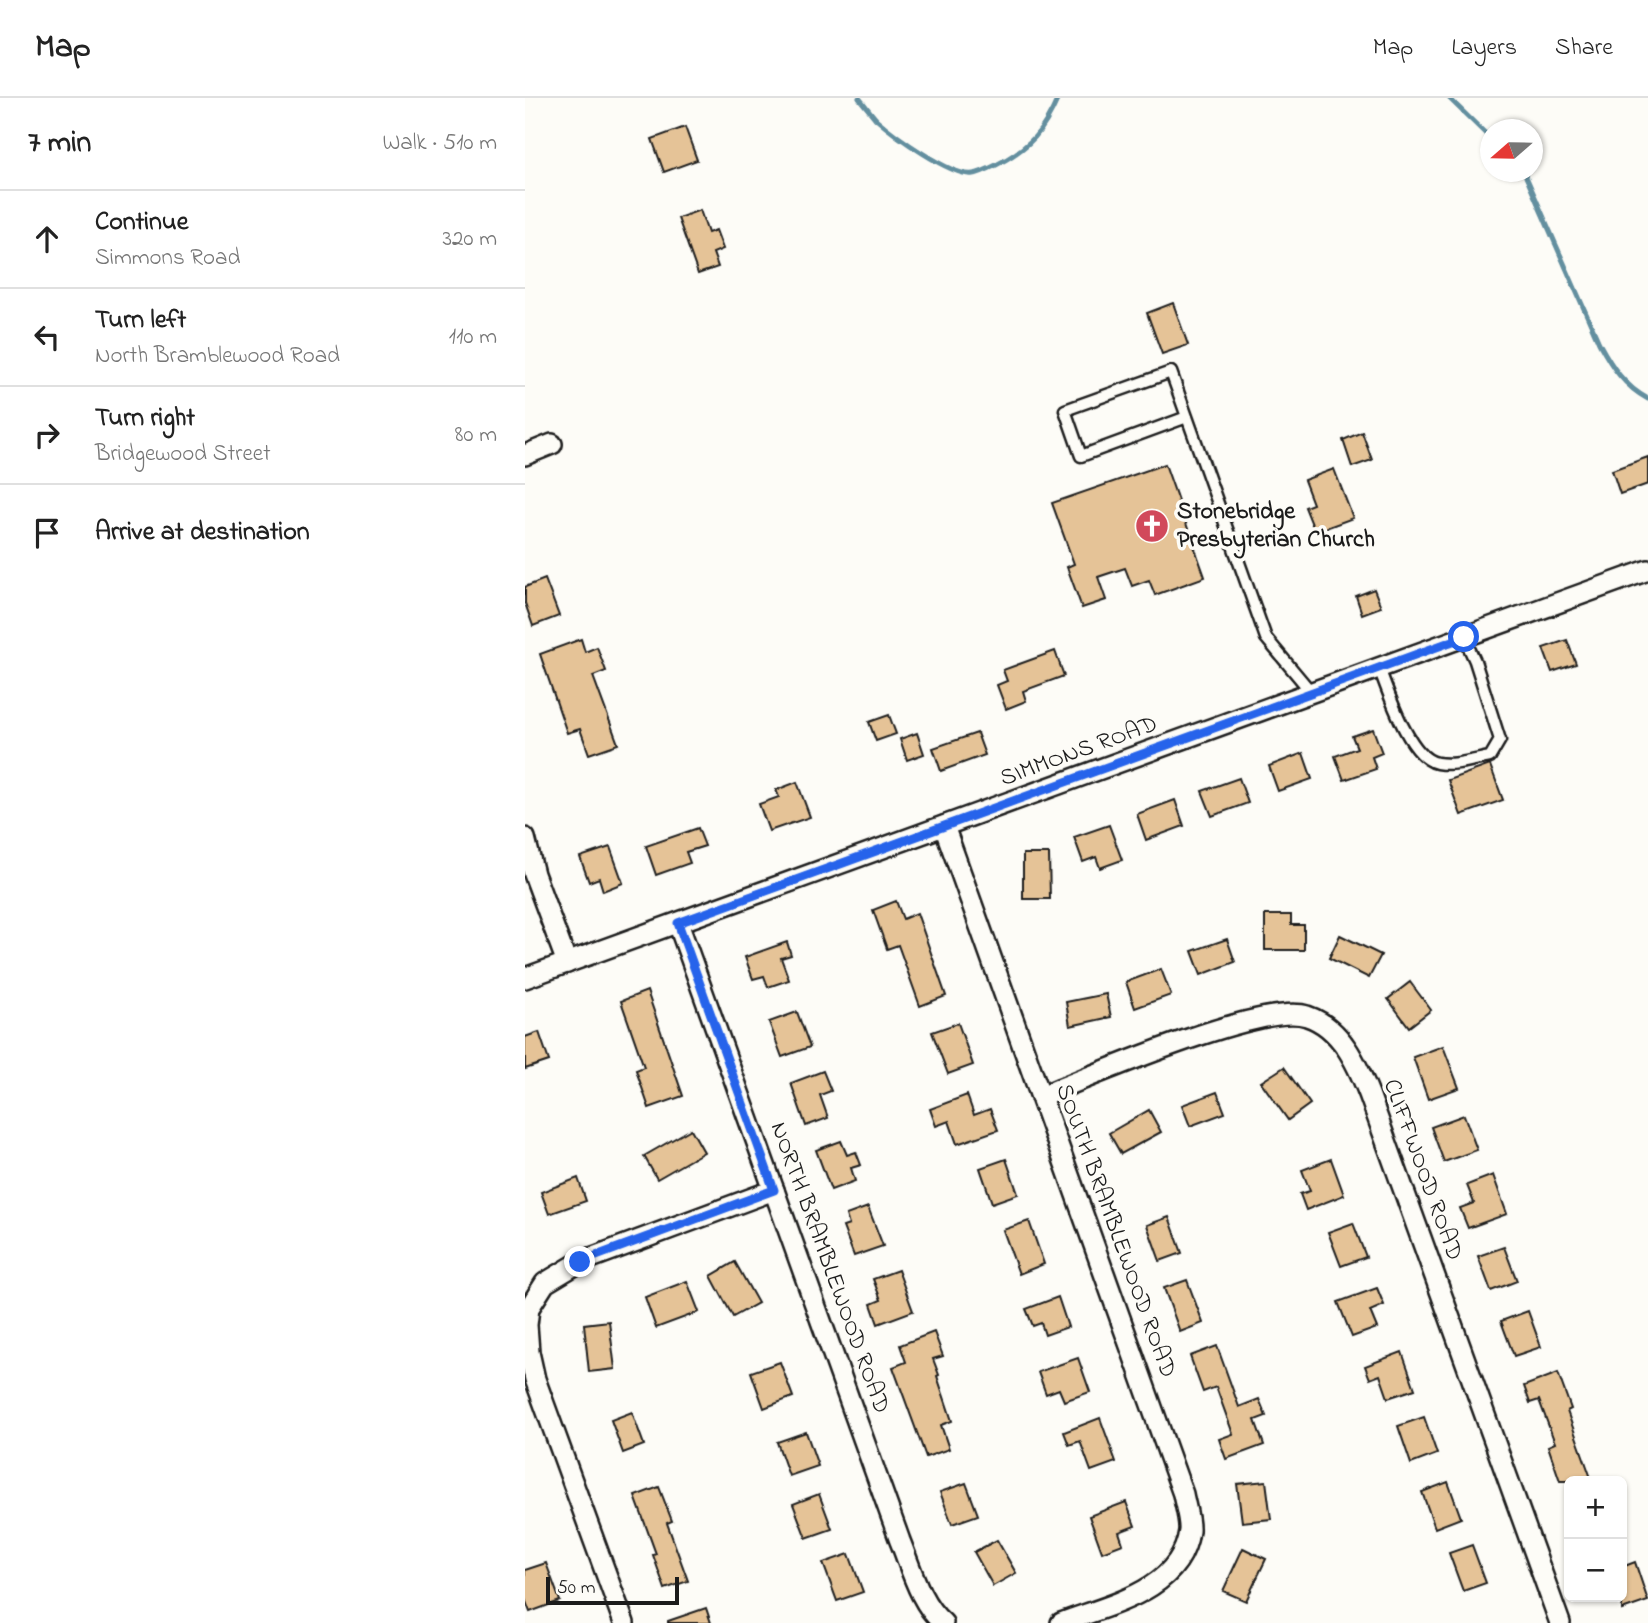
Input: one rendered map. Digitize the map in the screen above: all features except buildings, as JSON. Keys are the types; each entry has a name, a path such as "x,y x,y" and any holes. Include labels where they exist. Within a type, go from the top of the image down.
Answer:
{"street":[{"path":"525,455 552,444"},
{"name":"SIMMONS ROAD","path":"525,978 1648,570"},
{"name":"SOUTH BRAMBLEWOOD ROAD","path":"944,826 1183,1494 1189,1529 1184,1550 1170,1573 1147,1588 1061,1623"},
{"path":"525,838 534,874 567,963"},
{"name":"NORTH BRAMBLEWOOD ROAD","path":"678,923 914,1577 932,1611 943,1623"},
{"name":"CLIFFWOOD ROAD","path":"1041,1096 1252,1019 1279,1014 1307,1016 1336,1035 1359,1069 1370,1094 1560,1623"},
{"path":"624,1623 535,1378 527,1339 529,1307 545,1283 580,1262 774,1190"}],"lane":[{"path":"1187,417 1081,456 1065,410 1171,372 1266,638 1312,694"},
{"path":"1379,668 1403,728 1433,763 1453,764 1490,757 1500,740 1475,661 1464,637"}],"waterway":[{"path":"859,98 876,119 908,144 951,169 973,174 998,164 1035,137 1058,98"},
{"path":"1449,98 1480,128"},
{"path":"1528,182 1599,343 1619,375 1648,399"}],"place":[{"name":"Stonebridge Presbyterian Church","path":"1152,526"}],"route":[{"path":"580,1262 774,1190 678,923 1464,637"}]}
